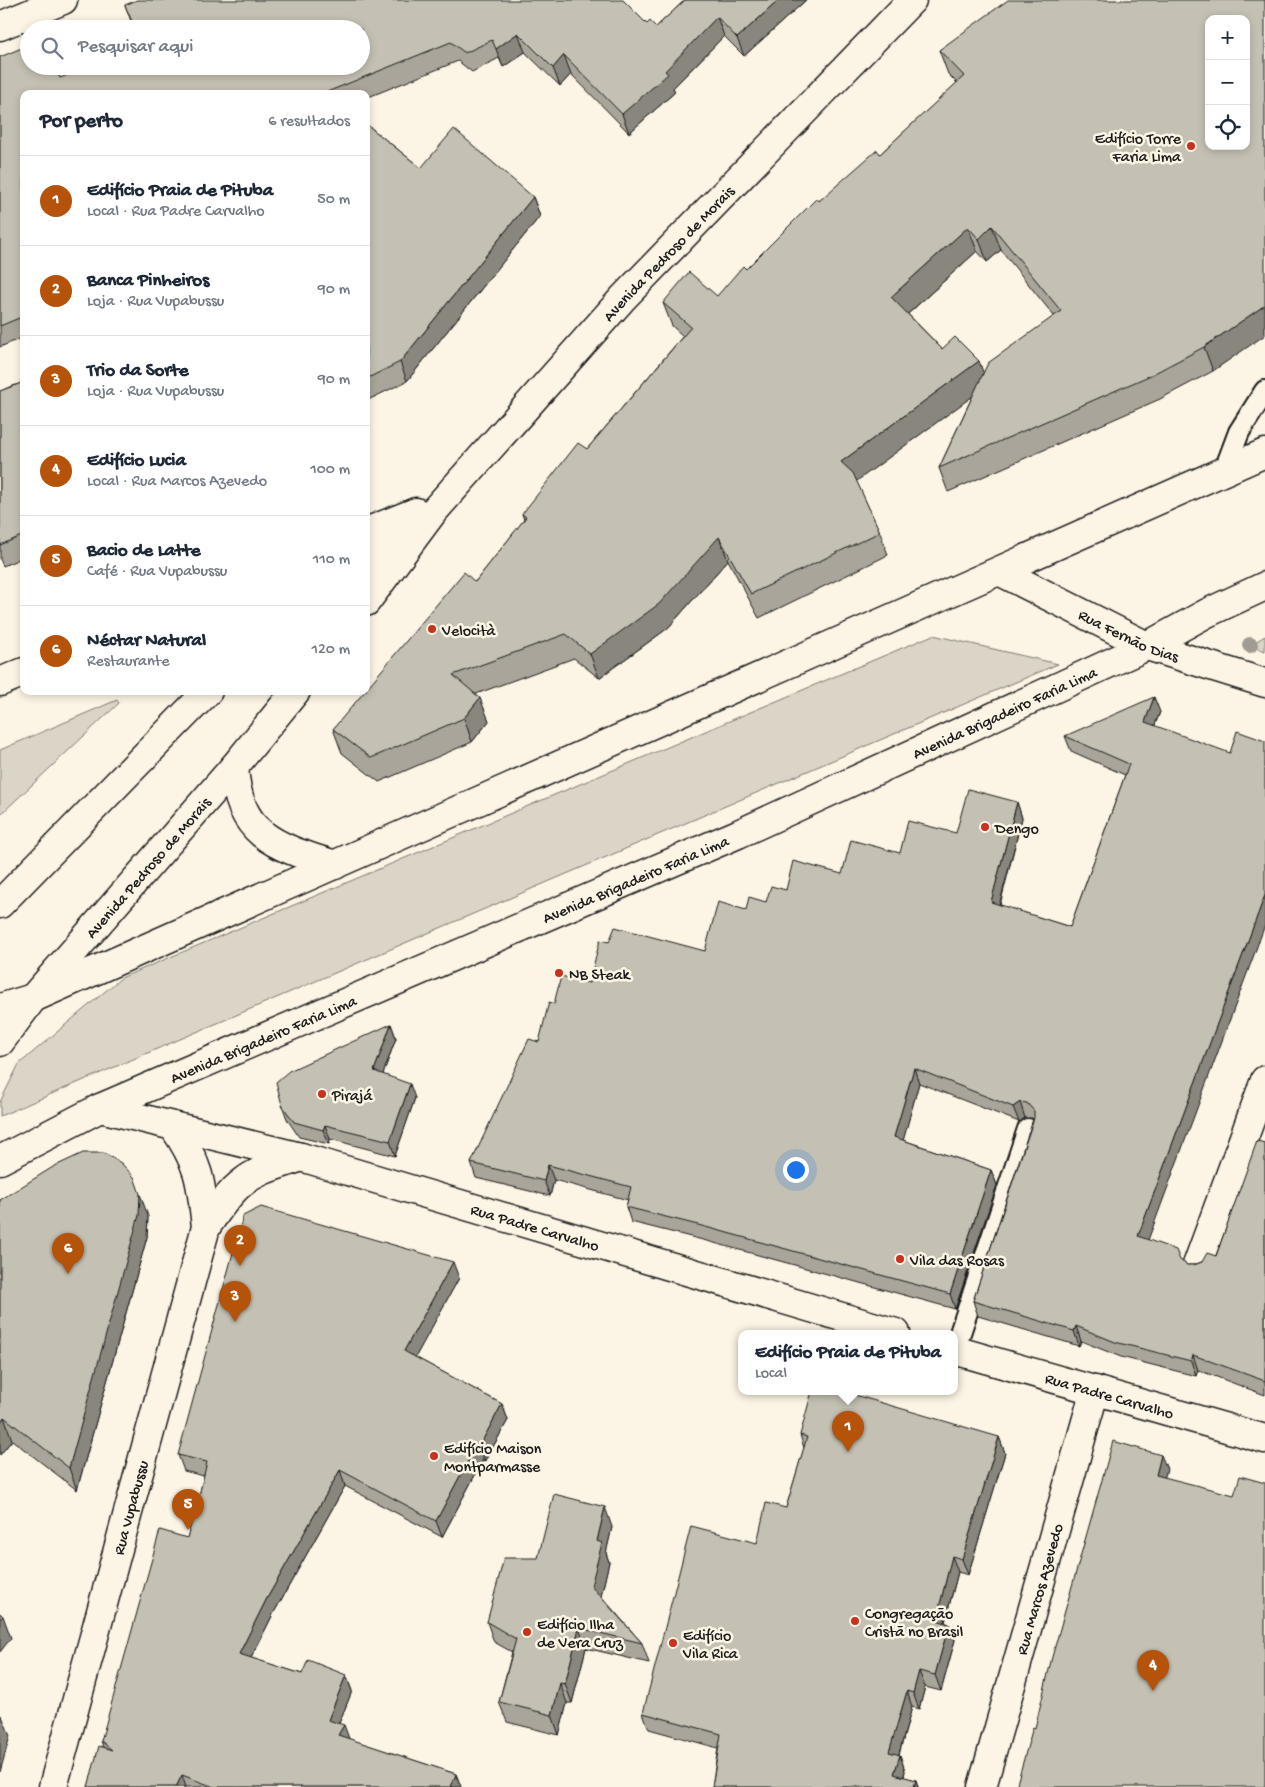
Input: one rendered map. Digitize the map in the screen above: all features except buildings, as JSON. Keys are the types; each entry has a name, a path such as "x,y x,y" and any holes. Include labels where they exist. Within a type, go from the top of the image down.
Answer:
{"main road":[{"path":"0,26 63,0"},
{"name":"Avenida Pedroso de Morais","path":"370,597 438,507 623,298 912,0"},
{"path":"0,1008 33,998 1265,453"},
{"path":"370,531 438,507"},
{"name":"Avenida Pedroso de Morais","path":"370,558 438,507"},
{"name":"Rua Fernão Dias","path":"999,571 1147,646 1265,683"},
{"name":"Avenida Brigadeiro Faria Lima","path":"0,1160 100,1108 738,834 1147,646 1207,613 1265,586"},
{"path":"0,682 20,674"},
{"path":"0,904 204,695"},
{"name":"Avenida Pedroso de Morais","path":"0,1042 33,998 234,766 293,695"},
{"path":"234,766 236,791 240,805 252,824 267,839 335,865"},
{"path":"1197,1265 1265,1080"},
{"path":"100,1108 173,1126"},
{"name":"Rua Padre Carvalho","path":"173,1126 301,1157 886,1330"},
{"name":"Rua Vupabussu","path":"53,1787 206,1227 200,1178 190,1150 173,1126"},
{"name":"Rua Vupabussu","path":"206,1227 243,1182 301,1157"},
{"name":"Rua Padre Carvalho","path":"958,1351 1265,1439"},
{"name":"Rua Marcos Azevedo","path":"982,1787 1095,1390"}],"lane":[{"path":"1224,472 1239,432 1265,391"},
{"path":"958,1338 1028,1129"}],"shaded area":[{"path":"933,635 1058,664 0,1116 0,1102 19,1064 121,978"},
{"path":"1265,636 1265,651 1250,645"},
{"path":"117,700 119,703 0,815 0,750"}],"place":[{"name":"Edifício Torre Faria Lima","path":"1191,146"},
{"name":"Velocità","path":"432,629"},
{"name":"Dengo","path":"985,827"},
{"name":"NB Steak","path":"559,973"},
{"name":"Pirajá","path":"322,1094"},
{"name":"Vila das Rosas","path":"900,1259"},
{"name":"Banca Pinheiros","path":"240,1266"},
{"name":"Néctar Natural","path":"68,1274"},
{"name":"Trio da Sorte","path":"235,1322"},
{"name":"Edifício Praia de Pituba","path":"848,1452"},
{"name":"Edifício Maison Montparmasse","path":"434,1456"},
{"name":"Bacio de Latte","path":"188,1530"},
{"name":"Congregação Cristã no Brasil","path":"855,1621"},
{"name":"Edifício Ilha de Vera Cruz","path":"527,1632"},
{"name":"Edifício Vila Rica","path":"673,1643"},
{"name":"Edifício Lucia","path":"1153,1691"}]}
